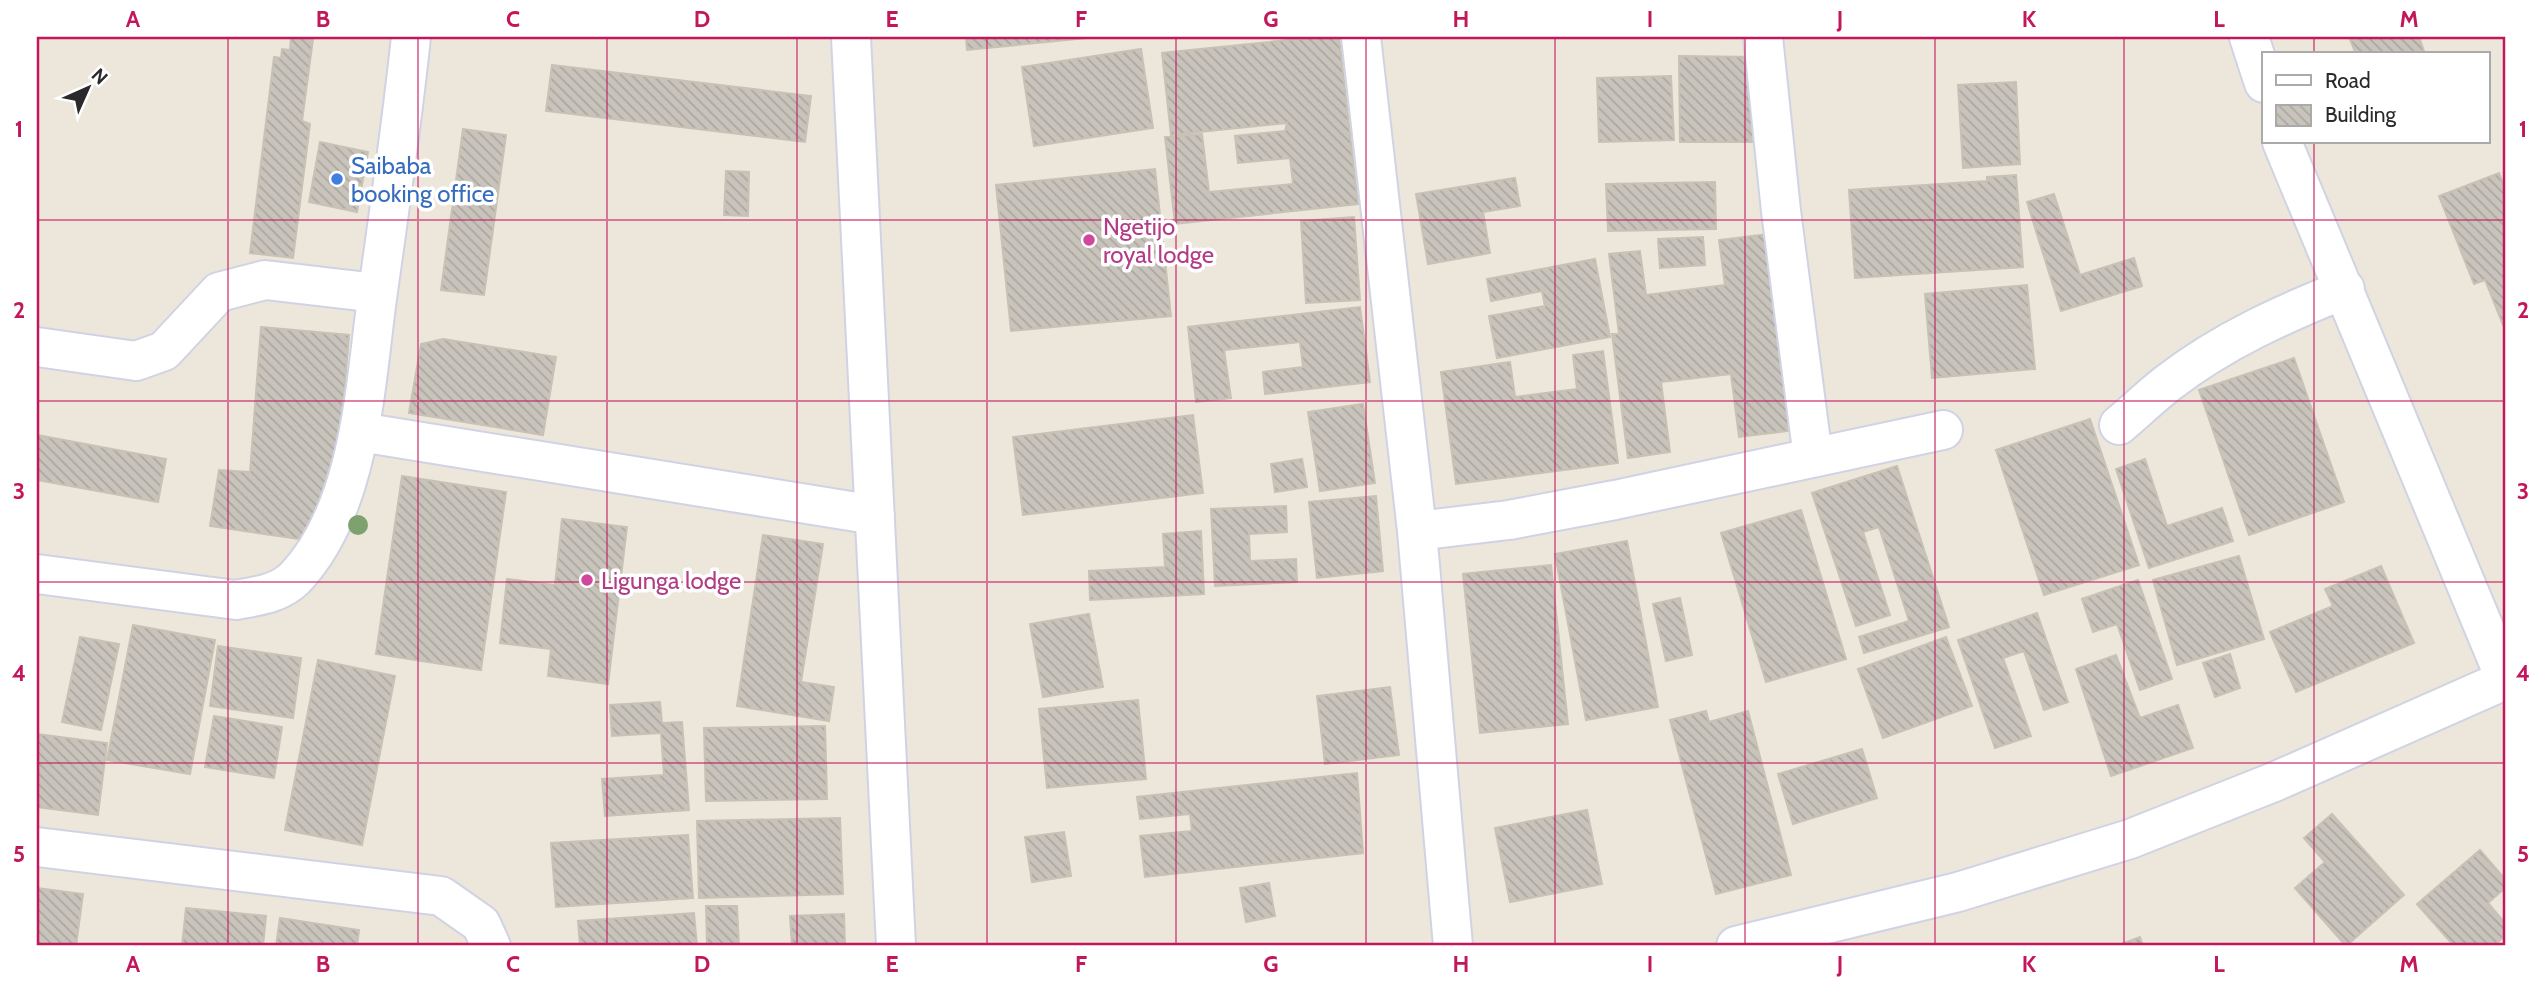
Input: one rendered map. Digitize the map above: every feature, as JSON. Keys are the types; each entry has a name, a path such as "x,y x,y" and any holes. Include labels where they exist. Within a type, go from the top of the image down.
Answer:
{"street":[{"path":"37,574 236,600 268,595 293,580 331,527 360,432 411,37"},
{"path":"851,37 896,946"},
{"path":"1361,37 1417,531 1453,946"},
{"path":"1763,37 1781,211 1812,458"},
{"path":"2249,37 2262,77"},
{"path":"1737,946 1822,937 2130,839 2274,782 2505,679 2283,144"},
{"path":"37,347 136,361 164,351 219,292 265,280 377,293"},
{"path":"2119,425 2169,382 2218,349 2295,309 2345,289"},
{"path":"1417,531 1509,520 1943,430"},
{"path":"360,432 875,515"},
{"path":"37,847 441,896 481,925 491,946"}],"building":[{"path":"291,37 313,39 302,121 310,124 293,258 250,253 274,57 281,58 282,49 290,50"},
{"path":"966,37 1097,37 967,50"},
{"path":"1339,37 1358,204 1175,224 1165,137 1202,134 1209,192 1293,184 1290,158 1238,163 1235,136 1285,131 1287,123 1171,135 1162,53"},
{"path":"2349,37 2419,37 2424,52 2355,52"},
{"path":"1141,49 1153,128 1034,146 1022,67"},
{"path":"1679,56 1757,57 1756,142 1680,142"},
{"path":"552,65 811,96 805,142 546,111"},
{"path":"1671,76 1674,140 1599,142 1597,78"},
{"path":"2016,82 2020,164 1963,168 1958,85"},
{"path":"463,129 506,135 484,295 441,290"},
{"path":"320,142 368,152 357,212 309,202"},
{"path":"1155,169 1171,316 1011,331 996,185"},
{"path":"726,171 749,172 748,216 724,215"},
{"path":"2499,173 2505,188 2505,330 2485,280 2474,284 2439,196"},
{"path":"2016,175 2023,267 1855,278 1849,190 1987,181 1987,177"},
{"path":"1515,178 1520,206 1483,212 1490,253 1428,264 1416,194"},
{"path":"1715,182 1716,229 1608,231 1606,184"},
{"path":"2054,194 2080,275 2134,258 2142,286 2061,311 2027,202"},
{"path":"1354,217 1360,300 1306,303 1301,221"},
{"path":"1776,233 1795,430 1739,437 1731,374 1661,382 1670,452 1628,458 1612,334 1619,334 1609,254 1640,251 1646,295 1725,285 1719,240"},
{"path":"1703,237 1705,265 1660,268 1658,239"},
{"path":"1595,259 1610,337 1497,358 1489,316 1545,306 1542,291 1491,301 1487,279"},
{"path":"2027,285 2035,369 1932,378 1925,294"},
{"path":"1360,307 1370,382 1265,394 1263,372 1303,367 1300,342 1224,350 1231,398 1196,402 1188,327"},
{"path":"261,327 349,335 338,472 328,471 312,541 210,526 219,470 250,472"},
{"path":"443,339 556,357 543,435 409,413 421,344"},
{"path":"1603,351 1618,463 1456,484 1441,372 1510,362 1515,397 1577,389 1573,355"},
{"path":"2294,358 2344,502 2249,535 2199,390"},
{"path":"1363,404 1375,483 1320,491 1308,412"},
{"path":"1193,415 1203,493 1023,515 1013,437"},
{"path":"2090,419 2139,565 2044,595 1996,450"},
{"path":"37,435 166,459 158,502 37,480"},
{"path":"1302,459 1307,487 1275,492 1271,464"},
{"path":"2145,459 2167,526 2222,508 2233,541 2149,568 2116,469"},
{"path":"1897,466 1949,627 1864,653 1859,637 1909,621 1879,527 1863,532 1890,615 1856,626 1812,493"},
{"path":"402,476 506,492 481,670 376,654"},
{"path":"1376,496 1383,571 1317,578 1309,502"},
{"path":"1286,506 1287,532 1249,534 1250,561 1296,559 1297,582 1215,586 1211,509"},
{"path":"1801,510 1846,659 1766,682 1721,533"},
{"path":"562,519 627,527 608,684 548,676 551,649 500,643 507,579 555,585"},
{"path":"1201,531 1204,594 1090,600 1089,571 1165,567 1163,534"},
{"path":"763,535 823,544 801,682 834,687 829,721 737,706"},
{"path":"1627,541 1658,707 1586,720 1555,554"},
{"path":"2239,556 2264,639 2177,665 2153,580"},
{"path":"1551,565 1568,724 1480,733 1463,574"},
{"path":"2381,566 2414,643 2296,692 2270,632 2333,606 2325,589"},
{"path":"2138,580 2172,679 2140,690 2117,624 2093,632 2082,599"},
{"path":"1680,598 1692,655 1666,661 1653,604"},
{"path":"2037,613 2068,702 2044,710 2024,651 2003,658 2031,736 1995,748 1958,640"},
{"path":"1089,614 1103,687 1043,697 1030,624"},
{"path":"133,625 215,640 190,774 107,760"},
{"path":"80,637 119,644 101,730 62,722"},
{"path":"1946,637 1972,706 1883,738 1858,669"},
{"path":"218,646 301,658 293,718 210,706"},
{"path":"2230,654 2240,688 2215,697 2203,663"},
{"path":"2116,655 2140,718 2178,705 2193,748 2111,776 2076,669"},
{"path":"318,660 395,676 362,845 285,830"},
{"path":"1390,687 1399,755 1325,764 1317,696"},
{"path":"1138,700 1146,779 1047,788 1039,709"},
{"path":"660,702 662,723 682,722 689,810 605,816 602,779 664,775 661,733 612,736 610,705"},
{"path":"1706,711 1709,722 1748,711 1791,875 1716,894 1670,720"},
{"path":"214,716 282,727 274,778 205,767"},
{"path":"825,726 827,799 706,801 704,728"},
{"path":"37,734 107,743 98,815 37,807"},
{"path":"1862,749 1877,798 1793,824 1778,774"},
{"path":"1357,773 1363,853 1145,877 1140,836 1192,831 1190,814 1140,819 1137,797"},
{"path":"1587,810 1602,884 1510,902 1495,828"},
{"path":"2332,814 2404,895 2346,946 2295,888 2325,862 2304,838"},
{"path":"840,818 843,894 699,898 697,821"},
{"path":"1064,832 1071,876 1032,882 1025,837"},
{"path":"688,835 693,898 556,907 551,843"},
{"path":"2480,850 2505,879 2505,888 2488,903 2505,923 2505,936 2493,946 2454,946 2417,904"},
{"path":"1269,883 1275,916 1246,922 1240,888"},
{"path":"37,888 83,894 76,946 37,945"},
{"path":"706,906 737,906 739,946 707,946"},
{"path":"186,908 266,916 263,946 182,946"},
{"path":"694,913 697,946 666,946 665,942 580,946 578,921"},
{"path":"844,914 845,946 792,946 790,916"},
{"path":"280,918 359,930 357,946 276,946"},
{"path":"2140,937 2143,946 2116,946"}],"place":[{"name":"Saibaba booking office","path":"337,179"},
{"name":"Ngetijo royal lodge","path":"1089,240"},
{"name":"Ligunga lodge","path":"587,580"}]}
